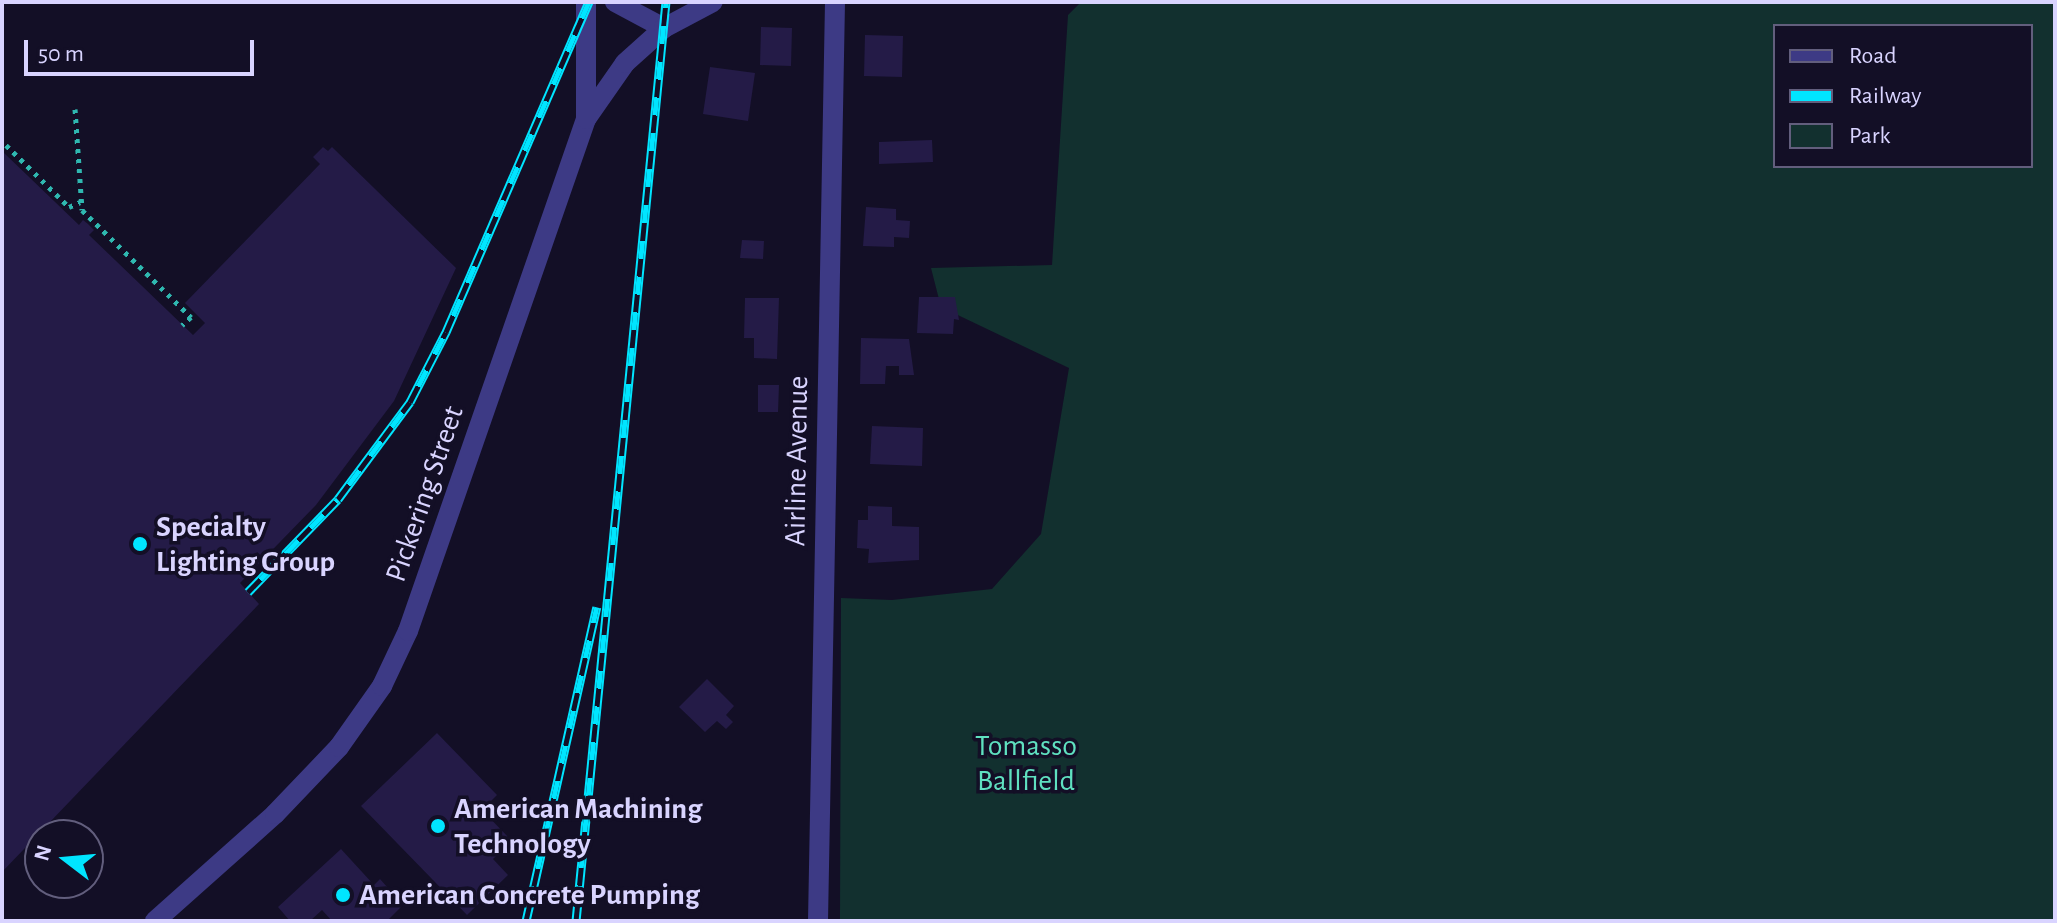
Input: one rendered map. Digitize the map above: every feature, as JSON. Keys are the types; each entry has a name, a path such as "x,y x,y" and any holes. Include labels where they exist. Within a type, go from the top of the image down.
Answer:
{"street":[{"name":"Pickering Street","path":"155,921 286,803 339,747 382,686 408,631 586,119 586,2"},
{"path":"615,2 664,28"},
{"path":"586,119 625,63 664,28 713,2"},
{"name":"Airline Avenue","path":"818,921 835,2"}],"path":[{"path":"75,109 81,142 80,202 90,222 191,317 182,325"},
{"path":"6,145 69,207 80,202"}],"green space":[{"name":"Tomasso Ballfield","path":"1081,2 2055,2 2055,921 840,921 841,598 892,600 992,589 1041,534 1069,368 941,307 931,268 1052,265 1068,15"}],"building":[{"path":"761,27 792,28 791,66 760,65"},
{"path":"865,35 903,36 902,77 864,76"},
{"path":"710,67 755,73 748,121 703,114"},
{"path":"932,140 933,162 879,164 879,142"},
{"name":"Specialty Lighting Group","path":"323,147 328,151 332,147 456,268 394,401 316,505 240,583 259,604 53,819 24,819 24,849 2,872 2,151 79,225 83,220 88,224 94,230 89,235 193,335 205,323 185,303 320,164 313,157"},
{"path":"866,207 896,209 896,220 910,221 909,238 894,237 894,247 863,246"},
{"path":"742,240 764,241 763,259 740,258"},
{"path":"919,297 955,297 959,320 954,319 953,334 917,333"},
{"path":"745,298 779,298 777,359 754,358 754,338 744,338"},
{"path":"861,338 909,339 914,375 899,375 899,366 886,366 885,384 860,384"},
{"path":"758,385 779,385 778,412 758,412"},
{"path":"872,426 923,428 922,466 870,464"},
{"path":"868,506 892,507 892,526 919,527 919,560 868,563 869,549 857,548 858,520 868,520"},
{"path":"707,679 734,706 726,715 733,722 726,729 717,721 705,732 679,707"},
{"name":"American Machining Technology","path":"437,733 497,795 482,810 512,841 493,859 508,875 467,915 361,806"},
{"name":"American Concrete Pumping","path":"341,849 374,885 380,879 403,905 387,921 332,921 322,910 310,921 290,921 278,907"}],"railway":[{"path":"248,592 338,499 410,402 446,332 589,2"},
{"path":"576,921 666,2"},
{"path":"526,921 597,607"}],"place":[{"name":"Specialty Lighting Group","path":"140,544"},
{"name":"American Machining Technology","path":"438,826"},
{"name":"American Concrete Pumping","path":"343,895"}]}
